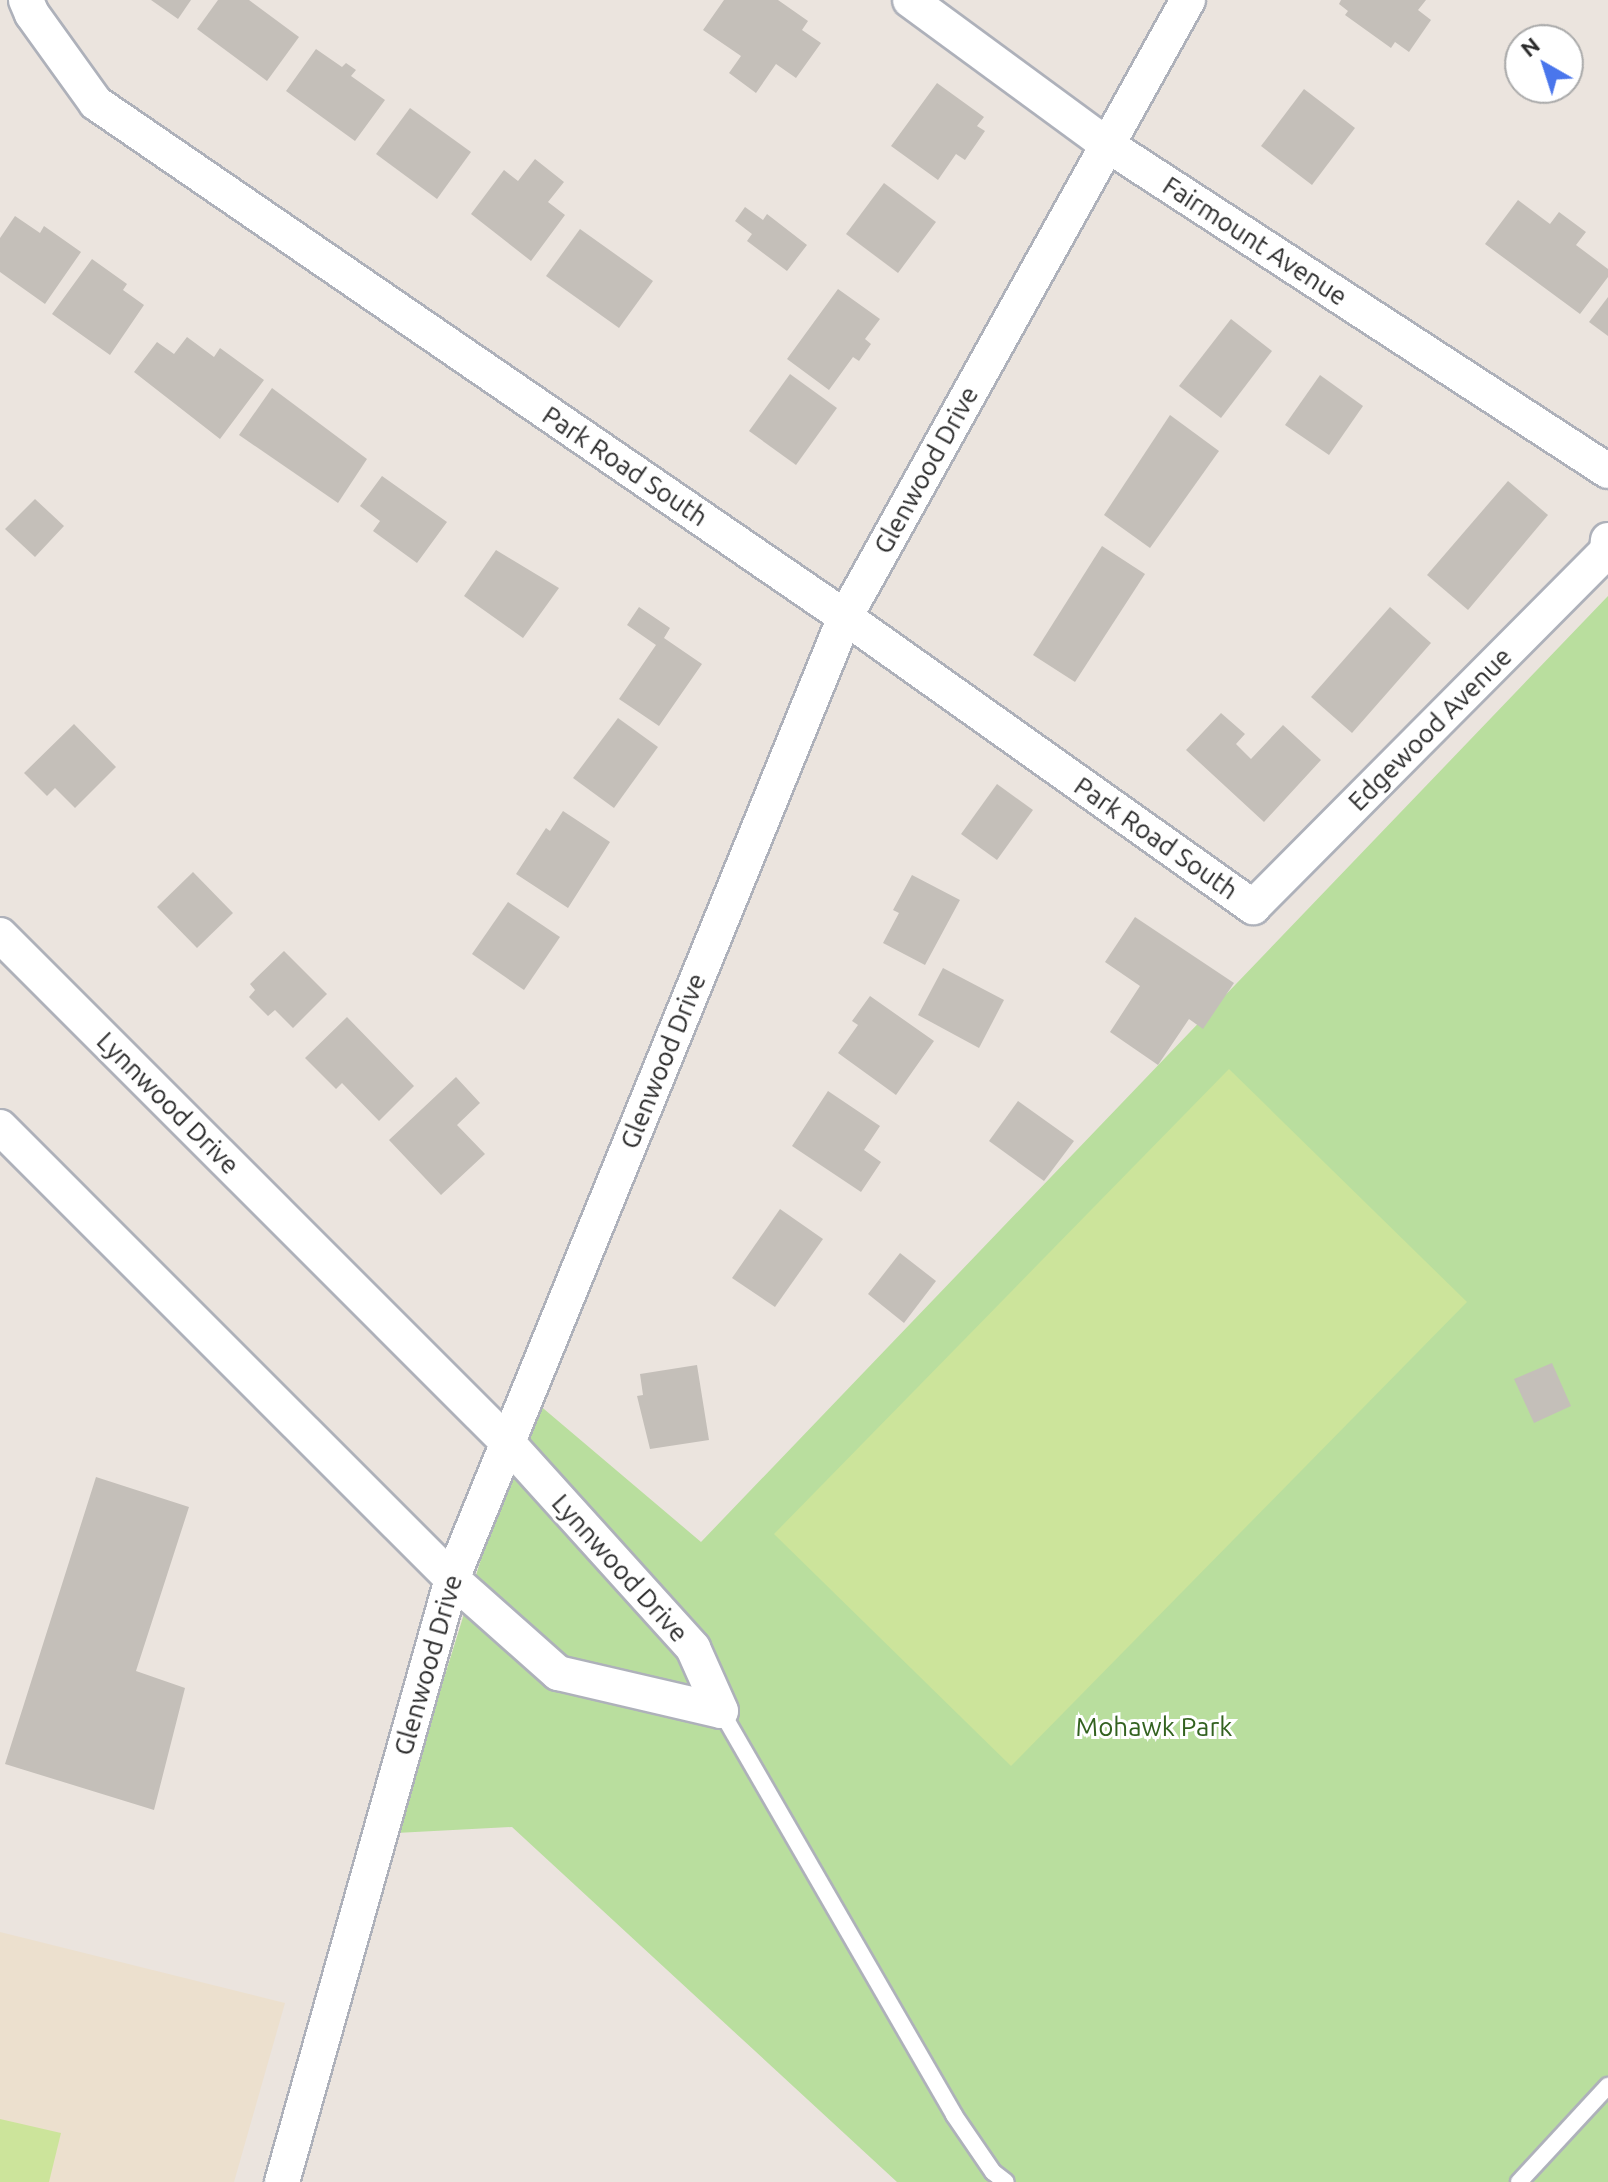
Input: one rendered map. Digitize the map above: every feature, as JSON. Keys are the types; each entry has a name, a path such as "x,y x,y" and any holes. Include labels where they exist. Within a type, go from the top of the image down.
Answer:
{"street":[{"name":"Park Road South","path":"26,0 96,103 845,617 1253,907"},
{"name":"Fairmount Avenue","path":"910,0 1106,144 1608,471"},
{"name":"Glenwood Drive","path":"282,2182 452,1579 845,617 1188,0"},
{"path":"1607,551 1608,540"},
{"name":"Edgewood Avenue","path":"1253,907 1607,551"},
{"name":"Lynnwood Drive","path":"0,935 507,1442 693,1648 721,1711"},
{"path":"0,1127 452,1579 558,1673 721,1711"}],"lane":[{"path":"721,1711 954,2115 993,2172 1006,2182"},
{"path":"1519,2182 1608,2086"}],"shaded area":[{"path":"0,1932 285,2003 234,2182 0,2182"}],"green space":[{"name":"Mohawk Park","path":"1608,596 1608,2182 897,2182 512,1827 396,1833 531,1398 701,1542"},
{"path":"1229,1069 1467,1302 1011,1766 774,1534"},
{"path":"0,2119 61,2133 49,2182 0,2182"}],"building":[{"path":"151,0 191,0 178,19"},
{"path":"218,0 249,0 299,37 267,81 197,29"},
{"path":"724,0 778,0 808,21 802,30 821,43 796,78 776,64 756,93 729,73 741,56 703,30"},
{"path":"1341,0 1426,0 1418,10 1431,20 1409,52 1395,42 1391,48 1345,15 1348,11 1339,4"},
{"path":"316,49 342,67 346,63 356,70 351,76 385,100 355,141 286,91"},
{"path":"937,83 984,117 977,126 985,131 965,160 956,154 938,180 891,146"},
{"path":"1304,89 1355,128 1312,185 1261,146"},
{"path":"410,108 471,152 437,199 376,154"},
{"path":"535,159 564,182 548,202 565,215 531,261 471,214 504,170 518,181"},
{"path":"884,183 936,222 898,273 846,234"},
{"path":"1518,200 1550,224 1559,212 1586,232 1576,245 1608,269 1608,277 1580,314 1485,244"},
{"path":"745,207 763,220 767,214 807,245 787,271 747,241 752,234 735,221"},
{"path":"15,216 40,233 44,226 81,252 45,304 0,272 0,238"},
{"path":"580,229 653,281 619,328 546,276"},
{"path":"92,259 127,284 123,290 144,305 110,355 52,314"},
{"path":"838,289 880,319 865,339 871,344 859,361 853,357 829,390 787,359"},
{"path":"1608,297 1608,336 1589,322"},
{"path":"1231,319 1272,351 1221,418 1179,386"},
{"path":"187,337 214,357 220,348 264,380 220,439 134,372 157,342 174,354"},
{"path":"790,374 837,408 796,465 749,431"},
{"path":"1320,375 1363,406 1329,455 1285,425"},
{"path":"272,388 367,459 338,503 239,435"},
{"path":"1170,415 1219,451 1150,548 1104,515"},
{"path":"382,476 447,522 417,563 373,531 380,521 360,506"},
{"path":"1508,481 1548,515 1468,610 1427,575"},
{"path":"35,499 64,526 35,557 5,529"},
{"path":"1102,546 1145,574 1075,682 1033,655"},
{"path":"496,550 559,588 523,638 464,596"},
{"path":"639,607 670,628 664,638 702,664 659,726 619,699 656,645 627,625"},
{"path":"1390,607 1431,643 1352,733 1311,697"},
{"path":"1221,713 1245,734 1236,744 1251,759 1283,725 1321,760 1264,822 1186,750"},
{"path":"618,718 658,747 614,808 573,778"},
{"path":"74,724 116,767 75,808 55,788 47,796 24,773"},
{"path":"997,784 1033,810 997,860 961,834"},
{"path":"563,811 610,842 568,908 516,874 546,828 550,831"},
{"path":"193,872 233,913 197,948 157,907"},
{"path":"912,875 960,900 925,965 883,943 899,913 893,910"},
{"path":"508,902 560,937 524,990 472,954"},
{"path":"1135,917 1234,983 1203,1029 1189,1019 1158,1065 1110,1032 1140,986 1105,962"},
{"path":"284,951 327,994 293,1028 275,1010 268,1016 249,997 255,990 250,984"},
{"path":"943,968 1004,1000 979,1048 918,1015"},
{"path":"870,996 934,1041 896,1095 838,1053 858,1025 852,1021"},
{"path":"347,1017 414,1086 379,1121 342,1083 336,1089 305,1058"},
{"path":"456,1077 480,1103 457,1125 485,1154 441,1195 389,1140"},
{"path":"828,1091 880,1126 864,1150 881,1162 861,1192 792,1146"},
{"path":"1018,1101 1074,1141 1044,1181 989,1141"},
{"path":"780,1209 823,1239 775,1307 732,1278"},
{"path":"900,1253 936,1281 904,1323 868,1294"},
{"path":"1552,1363 1571,1406 1534,1423 1514,1379"},
{"path":"697,1365 709,1440 650,1449 637,1396 643,1395 640,1374"},
{"path":"96,1477 189,1507 136,1671 185,1688 154,1810 5,1764"}]}
